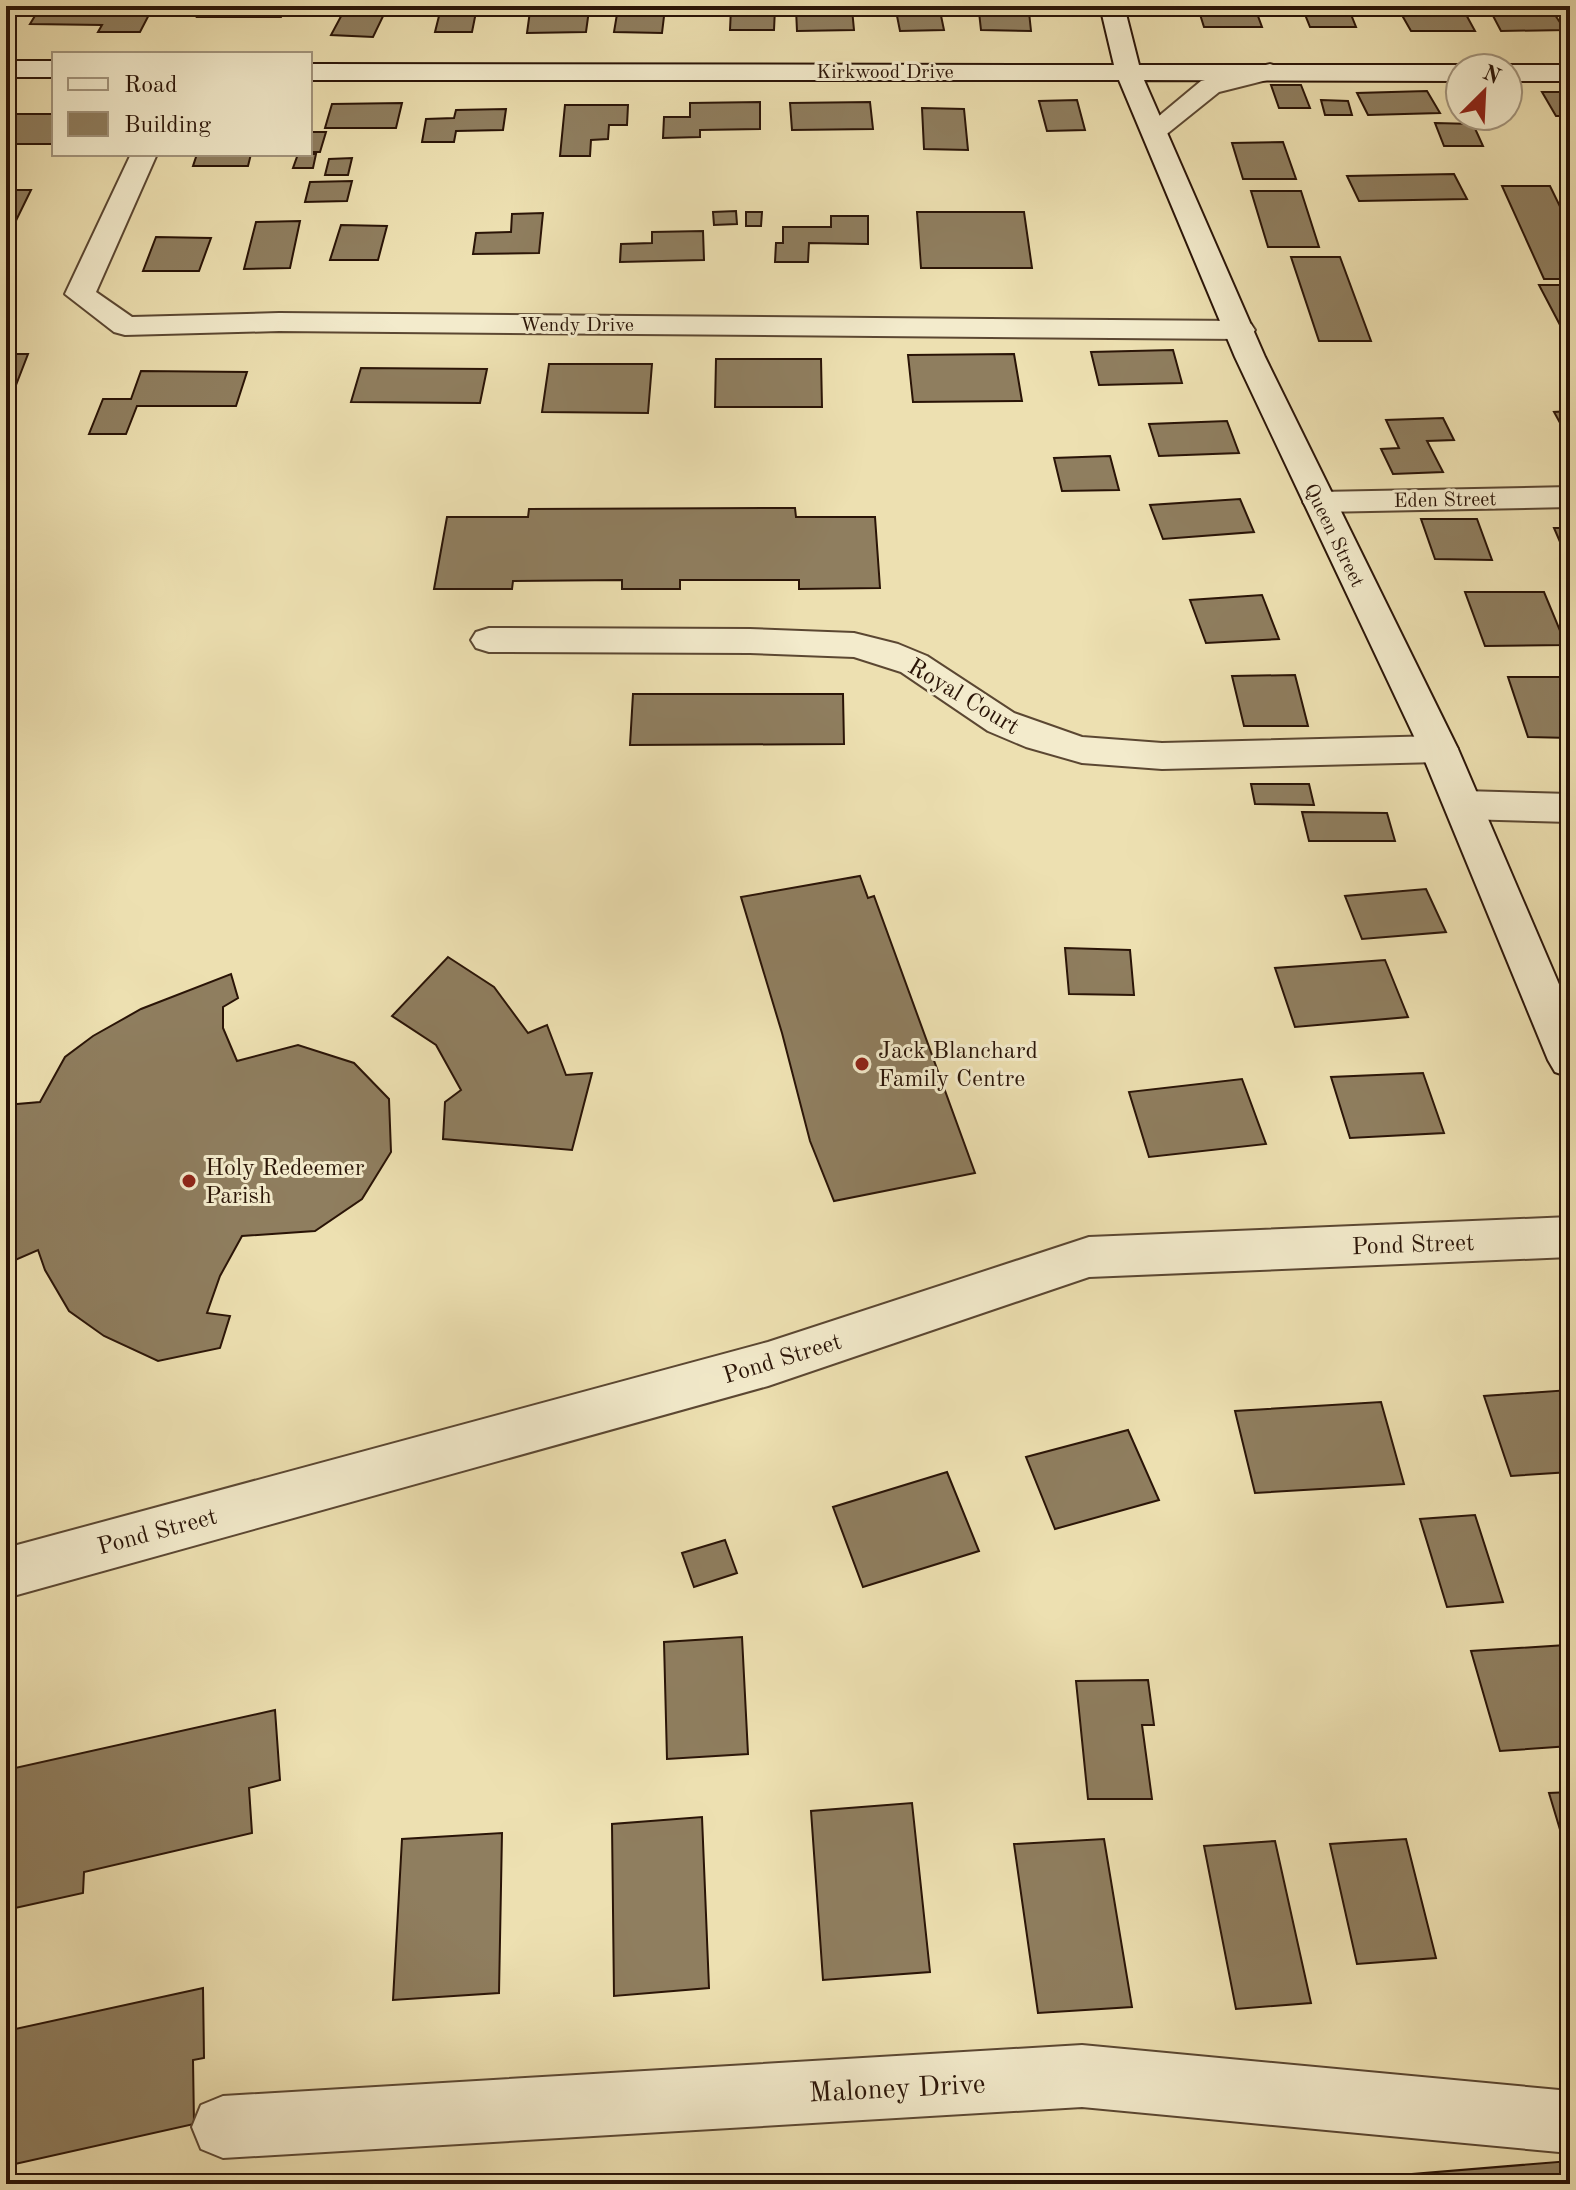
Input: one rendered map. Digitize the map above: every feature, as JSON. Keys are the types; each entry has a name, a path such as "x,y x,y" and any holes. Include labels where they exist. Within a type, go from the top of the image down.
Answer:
{"street":[{"name":"Queen Street","path":"1112,6 1128,72 1240,330 1439,749 1570,1060"},
{"path":"6,69 52,69"},
{"name":"Kirkwood Drive","path":"312,72 1444,73"},
{"path":"1154,131 1210,86 1270,72"},
{"path":"1524,73 1570,73"},
{"name":"Wendy Drive","path":"143,156 80,294 125,326 294,322 1240,330"},
{"name":"Eden Street","path":"1320,502 1570,497"},
{"name":"Royal Court","path":"489,640 750,641 854,645 885,652 914,664 1001,722 1039,738 1082,750 1162,756 1439,749"},
{"path":"1463,805 1570,808"},
{"name":"Pond Street","path":"6,1573 768,1364 1089,1257 1570,1237"},
{"name":"Maloney Drive","path":"223,2127 1082,2076 1570,2122"}],"building":[{"path":"41,6 153,7 140,32 98,32 102,25 30,24"},
{"path":"202,6 286,6 281,17 197,17"},
{"path":"895,6 939,6 944,30 900,31"},
{"path":"346,7 387,8 373,37 331,35"},
{"path":"477,7 472,32 435,32 441,8"},
{"path":"1302,7 1348,7 1356,27 1310,27"},
{"path":"618,8 665,8 662,33 614,32"},
{"path":"731,8 775,8 774,30 730,30"},
{"path":"1198,8 1255,8 1262,27 1204,27"},
{"path":"796,9 852,9 854,30 797,31"},
{"path":"1463,9 1475,31 1411,31 1399,10"},
{"path":"589,10 586,32 527,33 530,11"},
{"path":"979,12 1029,12 1031,31 981,30"},
{"path":"1491,12 1553,12 1565,30 1501,31"},
{"path":"1271,85 1301,85 1310,108 1279,108"},
{"path":"1427,91 1440,113 1368,115 1357,93"},
{"path":"1542,92 1570,92 1570,116 1556,116"},
{"path":"1077,100 1085,130 1047,131 1039,101"},
{"path":"1321,100 1348,101 1352,115 1325,115"},
{"path":"760,102 760,129 700,130 700,137 663,138 664,117 690,117 690,103"},
{"path":"870,102 873,129 792,130 790,103"},
{"path":"402,103 396,128 325,128 332,104"},
{"path":"565,105 628,105 627,125 609,125 608,139 591,140 590,156 560,156"},
{"path":"922,108 964,109 968,150 924,149"},
{"path":"506,109 503,130 456,131 454,142 422,142 426,119 454,118 456,110"},
{"path":"6,114 52,114 52,144 6,144"},
{"path":"1435,123 1444,123 1444,132 1477,132 1483,146 1444,146"},
{"path":"312,132 326,132 320,152 312,152"},
{"path":"1283,142 1296,179 1243,179 1232,143"},
{"path":"316,154 313,168 293,168 297,156"},
{"path":"196,156 250,156 248,166 193,166"},
{"path":"352,158 348,175 325,175 329,159"},
{"path":"1454,174 1467,199 1359,201 1347,176"},
{"path":"352,181 347,201 305,202 310,182"},
{"path":"1502,186 1550,186 1570,227 1570,279 1544,279"},
{"path":"6,190 31,190 6,241"},
{"path":"1251,191 1301,191 1319,247 1268,247"},
{"path":"736,211 737,224 714,225 713,212"},
{"path":"746,212 762,212 761,226 746,226"},
{"path":"917,212 1024,212 1032,268 921,268"},
{"path":"543,213 539,253 473,254 476,233 511,232 512,214"},
{"path":"831,216 868,216 868,244 809,243 808,262 775,262 776,243 783,243 783,227 831,227"},
{"path":"300,221 290,268 244,269 256,222"},
{"path":"341,225 387,226 378,260 330,260"},
{"path":"703,231 704,260 620,262 621,244 652,243 652,232"},
{"path":"156,237 211,238 199,271 143,271"},
{"path":"1291,257 1340,257 1371,341 1319,341"},
{"path":"1539,285 1570,285 1570,344"},
{"path":"1173,350 1182,383 1099,385 1091,352"},
{"path":"6,354 28,354 6,411"},
{"path":"1014,354 1022,401 913,402 908,355"},
{"path":"716,359 821,359 822,407 715,407"},
{"path":"549,364 652,364 648,413 542,412"},
{"path":"361,368 487,369 480,403 351,402"},
{"path":"141,371 247,372 236,406 137,406 126,434 89,434 103,399 131,399"},
{"path":"1570,411 1570,441 1554,412"},
{"path":"1443,418 1454,440 1427,441 1443,472 1393,474 1381,449 1399,448 1386,420"},
{"path":"1227,421 1239,453 1159,456 1149,424"},
{"path":"1110,456 1119,490 1062,491 1054,458"},
{"path":"1240,499 1254,532 1163,539 1150,505"},
{"path":"795,508 796,517 875,517 880,588 799,589 799,580 680,580 680,589 622,589 622,580 513,581 512,589 434,589 447,517 528,517 529,509"},
{"path":"1421,519 1477,519 1492,560 1435,559"},
{"path":"1554,528 1570,528 1570,565"},
{"path":"1465,592 1544,592 1566,645 1485,646"},
{"path":"1262,595 1279,639 1206,643 1190,600"},
{"path":"1295,675 1308,726 1244,726 1232,676"},
{"path":"1508,677 1570,677 1570,738 1528,737"},
{"path":"633,694 843,694 844,744 630,745"},
{"path":"1251,784 1309,784 1314,805 1255,804"},
{"path":"1302,812 1387,813 1395,841 1309,841"},
{"name":"Jack Blanchard Family Centre","path":"860,876 868,898 874,896 975,1173 834,1201 810,1141 782,1033 741,897"},
{"path":"1426,889 1446,932 1362,939 1345,896"},
{"path":"1065,948 1130,950 1134,995 1069,994"},
{"path":"448,957 494,987 528,1033 547,1025 566,1075 592,1073 572,1150 443,1139 445,1102 461,1090 436,1045 392,1016"},
{"path":"1385,960 1408,1017 1295,1027 1275,968"},
{"name":"Holy Redeemer Parish","path":"231,974 238,998 223,1007 223,1028 237,1061 298,1045 354,1063 389,1099 391,1152 362,1199 315,1231 242,1236 220,1276 207,1313 230,1316 220,1348 158,1361 104,1336 69,1311 45,1270 38,1250 6,1264 6,1105 40,1102 65,1057 93,1036 141,1009"},
{"path":"1423,1073 1444,1133 1350,1138 1331,1077"},
{"path":"1242,1079 1266,1144 1149,1157 1129,1092"},
{"path":"1570,1390 1570,1472 1511,1476 1484,1396"},
{"path":"1381,1402 1404,1484 1255,1493 1235,1411"},
{"path":"1128,1430 1159,1500 1055,1529 1026,1457"},
{"path":"947,1472 979,1551 863,1587 833,1507"},
{"path":"1475,1515 1503,1602 1447,1607 1420,1519"},
{"path":"725,1540 737,1573 694,1587 682,1553"},
{"path":"1570,1629 1570,1746 1500,1751 1471,1651 1566,1645 1561,1630"},
{"path":"742,1637 748,1754 667,1759 664,1642"},
{"path":"1148,1680 1154,1725 1142,1725 1152,1799 1088,1799 1076,1681"},
{"path":"275,1710 280,1780 249,1788 252,1833 84,1872 83,1893 6,1910 6,1770"},
{"path":"1570,1792 1570,1863 1549,1793"},
{"path":"912,1803 930,1972 823,1980 811,1811"},
{"path":"702,1817 709,1988 614,1996 612,1824"},
{"path":"502,1833 499,1993 393,2000 402,1839"},
{"path":"1104,1839 1132,2007 1038,2013 1014,1844"},
{"path":"1406,1839 1436,1958 1357,1964 1330,1844"},
{"path":"1275,1841 1311,2003 1236,2009 1204,1846"},
{"path":"203,1988 204,2058 193,2060 194,2124 6,2166 6,2031"},
{"path":"1570,2161 1570,2184 1291,2184"}],"place":[{"name":"Jack Blanchard Family Centre","path":"862,1064"},
{"name":"Holy Redeemer Parish","path":"189,1181"}]}
